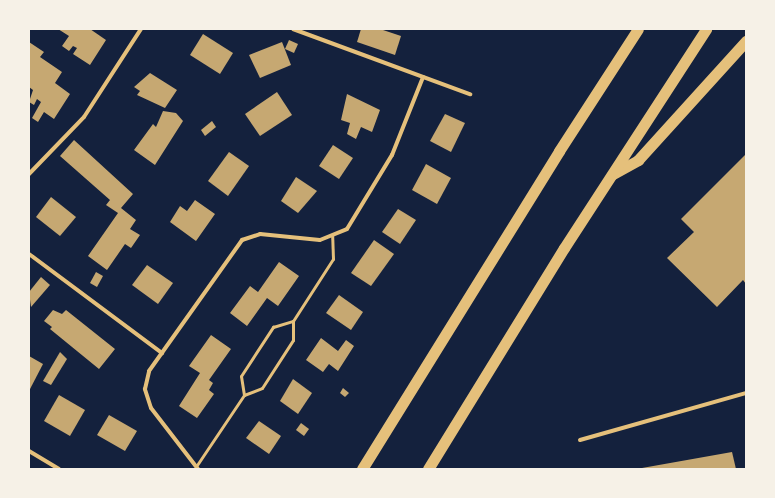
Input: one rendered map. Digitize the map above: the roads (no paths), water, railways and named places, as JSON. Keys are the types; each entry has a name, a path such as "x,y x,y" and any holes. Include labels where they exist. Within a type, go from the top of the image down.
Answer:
{"highway":[{"path":"362,469 638,29"},
{"path":"428,469 611,176 706,29"},
{"path":"611,176 638,160 746,41"}],"street":[{"path":"29,174 84,117 141,29"},
{"path":"293,29 470,94"},
{"path":"198,467 151,408 145,389 149,371 242,240 260,234 320,240 347,229 392,155 423,77"},
{"path":"29,254 162,353"},
{"path":"580,440 746,392"},
{"path":"29,451 59,469"}],"lane":[{"path":"198,467 244,395 262,388 293,340 293,321 333,259 332,234"},
{"path":"244,395 241,376 273,327 293,321"}]}
